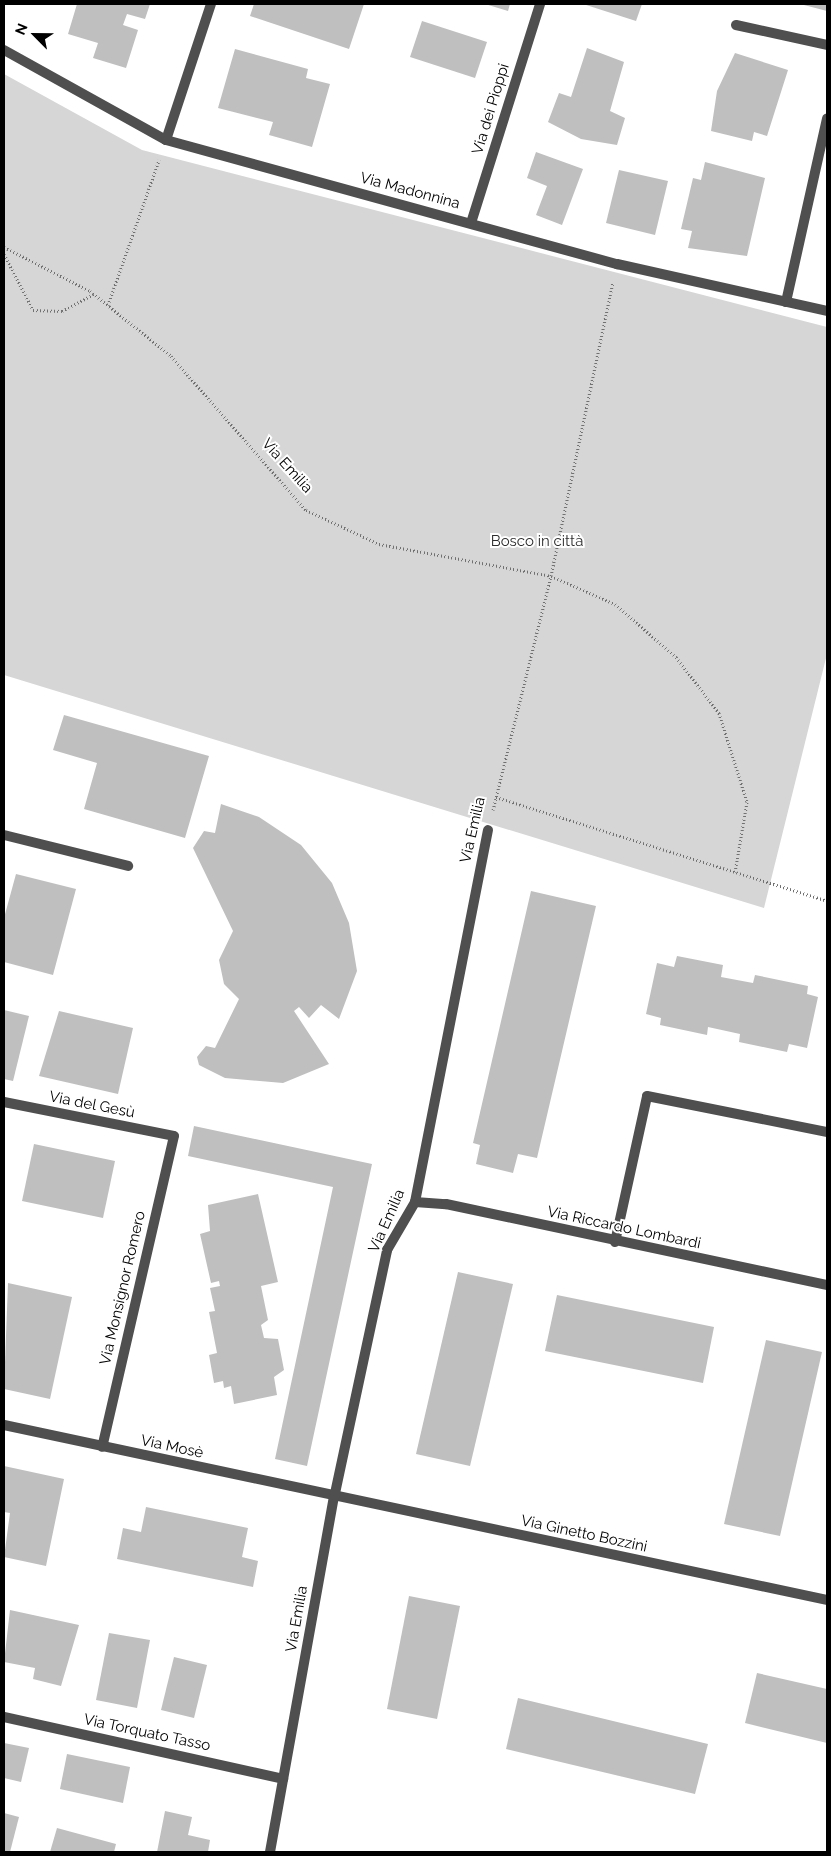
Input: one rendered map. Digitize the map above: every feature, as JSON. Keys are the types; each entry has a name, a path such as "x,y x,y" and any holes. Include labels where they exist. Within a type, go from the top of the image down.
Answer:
{"street":[{"path":"166,140 211,4"},
{"name":"Via dei Pioppi","path":"471,223 540,4"},
{"path":"736,25 827,45"},
{"name":"Via Madonnina","path":"4,50 166,140 617,264 827,311"},
{"path":"786,302 827,119"},
{"name":"Via Emilia","path":"270,1852 334,1498 387,1250 415,1202 488,830"},
{"path":"4,835 128,866"},
{"path":"615,1242 647,1096 827,1132"},
{"name":"Via del Gesù","path":"4,1102 174,1136"},
{"name":"Via Monsignor Romero","path":"102,1447 174,1136"},
{"name":"Via Riccardo Lombardi","path":"415,1202 446,1204 615,1242 827,1285"},
{"name":"Via Mosè","path":"4,1426 334,1498"},
{"name":"Via Ginetto Bozzini","path":"334,1498 827,1600"},
{"name":"Via Torquato Tasso","path":"4,1717 283,1779"}],"path":[{"path":"108,305 166,140"},
{"name":"Via Emilia","path":"4,247 94,294 170,356 306,510 379,544 551,576 615,604 676,657 720,713 747,802 734,872"},
{"path":"4,254 33,310 62,311 94,294"},
{"name":"Via Emilia","path":"488,830 551,576 617,264"},
{"path":"496,797 827,901"}],"green space":[{"name":"Bosco in città","path":"4,74 142,150 827,327 827,654 764,908 4,675"}],"building":[{"path":"77,4 150,4 145,19 127,14 123,25 138,30 126,68 93,58 98,43 68,34"},
{"path":"254,4 364,4 349,49 250,16"},
{"path":"485,4 510,4 508,11"},
{"path":"583,4 642,4 636,21"},
{"path":"800,4 827,4 827,11"},
{"path":"422,21 487,42 475,78 410,57"},
{"path":"587,48 624,62 610,111 625,118 617,145 581,139 548,122 559,93 571,97"},
{"path":"235,49 308,69 306,78 330,84 312,147 269,135 273,122 218,108"},
{"path":"735,53 788,70 767,136 754,132 752,141 711,131 717,91"},
{"path":"536,152 583,169 562,225 536,215 547,186 527,178"},
{"path":"705,162 765,178 747,256 688,248 692,231 681,229 693,178 701,180"},
{"path":"619,170 668,181 655,235 606,223"},
{"path":"64,715 209,756 185,838 84,809 97,763 53,750"},
{"path":"221,804 259,817 301,845 332,883 349,923 357,971 339,1019 321,1005 309,1018 299,1007 294,1011 329,1064 283,1083 225,1078 199,1065 197,1057 206,1046 215,1048 239,999 224,984 219,960 233,931 193,848 204,831 215,833"},
{"path":"16,874 76,889 53,975 4,962 4,918"},
{"path":"531,891 596,906 537,1158 518,1154 513,1173 476,1164 480,1145 473,1143"},
{"path":"677,956 723,965 721,977 753,983 755,975 808,986 807,994 818,997 807,1048 789,1044 787,1052 739,1042 740,1034 708,1027 707,1035 660,1025 661,1018 646,1014 657,963 674,967"},
{"path":"4,1010 29,1016 13,1081 4,1079"},
{"path":"59,1011 133,1028 118,1094 39,1076"},
{"path":"194,1126 372,1164 307,1466 275,1459 333,1187 188,1156"},
{"path":"34,1144 115,1161 103,1218 22,1201"},
{"path":"258,1194 278,1282 261,1286 268,1320 261,1325 264,1338 278,1339 284,1370 274,1377 277,1395 234,1404 231,1386 224,1388 223,1381 214,1383 209,1355 217,1353 209,1312 215,1311 210,1288 220,1286 219,1281 211,1283 200,1234 210,1231 208,1205"},
{"path":"458,1272 513,1284 470,1466 416,1454"},
{"path":"8,1283 72,1297 50,1399 4,1389"},
{"path":"557,1295 714,1327 703,1383 545,1351"},
{"path":"766,1340 822,1352 780,1536 724,1524"},
{"path":"4,1466 64,1479 46,1566 4,1557 10,1513 4,1512"},
{"path":"146,1507 248,1528 242,1557 258,1561 253,1587 117,1559 123,1528 141,1532"},
{"path":"409,1596 460,1606 437,1719 387,1709"},
{"path":"10,1610 79,1625 61,1686 33,1679 35,1668 4,1662"},
{"path":"109,1633 150,1640 137,1708 96,1700"},
{"path":"174,1657 207,1665 194,1718 161,1710"},
{"path":"757,1673 827,1689 827,1743 745,1723"},
{"path":"518,1698 708,1744 695,1794 506,1749"},
{"path":"4,1743 29,1748 21,1782 4,1778"},
{"path":"67,1754 130,1767 123,1803 60,1789"},
{"path":"165,1811 192,1817 188,1835 210,1840 208,1852 157,1852"},
{"path":"4,1813 19,1817 10,1852 4,1852"},
{"path":"57,1828 116,1844 114,1852 50,1852"}]}
